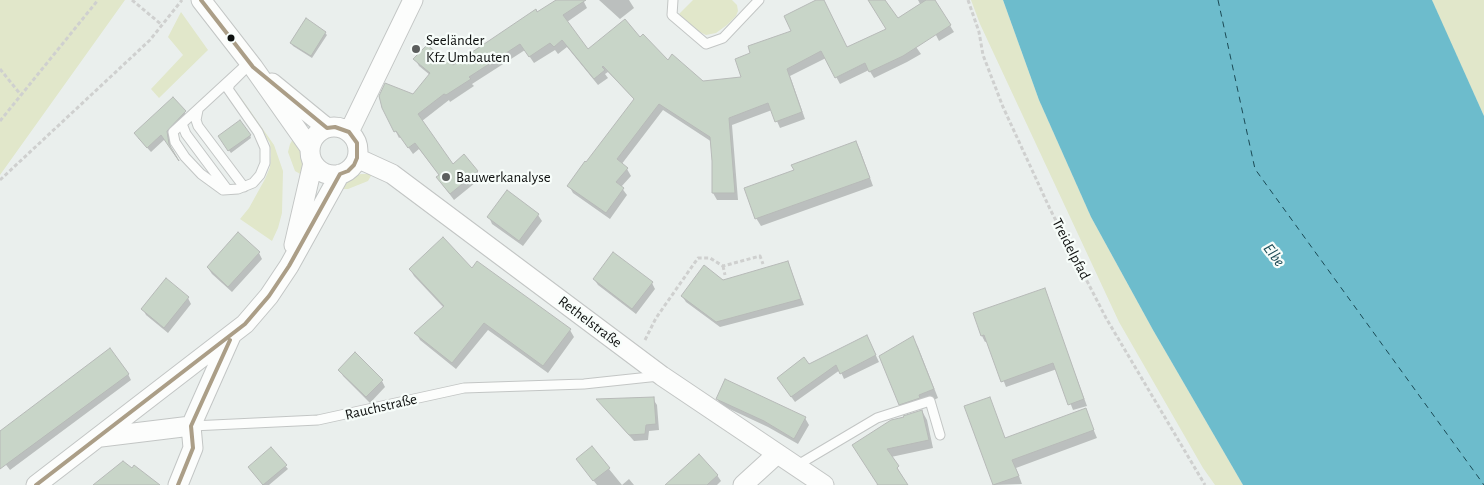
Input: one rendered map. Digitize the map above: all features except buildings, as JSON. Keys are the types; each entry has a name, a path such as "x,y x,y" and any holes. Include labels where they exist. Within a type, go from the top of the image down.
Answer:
{"street":[{"path":"201,0 251,64 311,155 318,169 332,176 348,171 354,165 357,158 357,144 349,132 335,127 328,128 316,135 311,155 289,266"},
{"path":"349,132 413,0"},
{"path":"251,64 328,128"},
{"name":"Rethelstraße","path":"357,158 392,174 662,376 824,485"},
{"path":"36,485 245,324 269,296 289,266 340,174"},
{"path":"178,485 193,448 192,426 232,335"},
{"name":"Rauchstraße","path":"99,437 192,426"},
{"path":"743,485 777,454"}],"lane":[{"path":"673,0 672,16 706,44 723,38 759,0"},
{"path":"251,64 230,84 228,89 258,132 265,148 265,163 260,175 253,183 244,187 223,190 201,174 185,158 173,136 173,132 251,64"},
{"path":"198,110 196,120 198,126 244,187"},
{"path":"182,124 186,134 228,189"},
{"name":"Rauchstraße","path":"192,426 318,420 464,388 584,384 662,376"},
{"path":"796,466 876,418 930,401 940,435"}],"path":[{"path":"0,121 98,0"},
{"path":"132,0 162,25"},
{"path":"0,180 150,40 182,0"},
{"name":"Treidelpfad","path":"968,0 979,32 986,64 1003,107 1050,209 1106,318 1204,485"},
{"path":"0,69 21,95"},
{"path":"723,266 760,256 763,264"},
{"path":"633,354 647,337 656,318 698,258 710,258 723,266 725,275"}],"green space":[{"path":"0,0 125,0 0,175"},
{"path":"693,0 732,0 737,5 738,11 736,16 727,25 716,33 706,35 698,31 679,14"},
{"path":"971,0 1003,0 1039,100 1091,217 1153,330 1243,485 1215,485 1203,468 1119,322 980,24"},
{"path":"1432,0 1484,0 1484,116 1443,26"},
{"path":"181,12 208,50 159,98 151,89 183,55 168,37"},
{"path":"237,92 274,145 283,171 282,213 272,241 240,219 249,208 265,179 270,167 271,154 270,143"},
{"path":"293,139 301,154 302,175 295,171 288,152"},
{"path":"361,174 372,174 368,181 348,189 338,189 345,179"}],"water":[{"name":"Elbe","path":"1003,0 1432,0 1484,116 1484,485 1243,485 1153,330 1091,217 1039,100"}],"ferry route":[{"path":"1218,0 1255,169 1484,485"}],"transit line":[{"path":"36,485 245,324 269,296 289,266 340,174 348,171 354,165 357,158 357,143 349,132 335,127 327,128 253,67 201,0"},
{"path":"178,485 193,448 191,426 230,340"}],"place":[{"name":"Seeländer Kfz Umbauten","path":"416,49"},
{"name":"Bauwerkanalyse","path":"446,177"}]}
